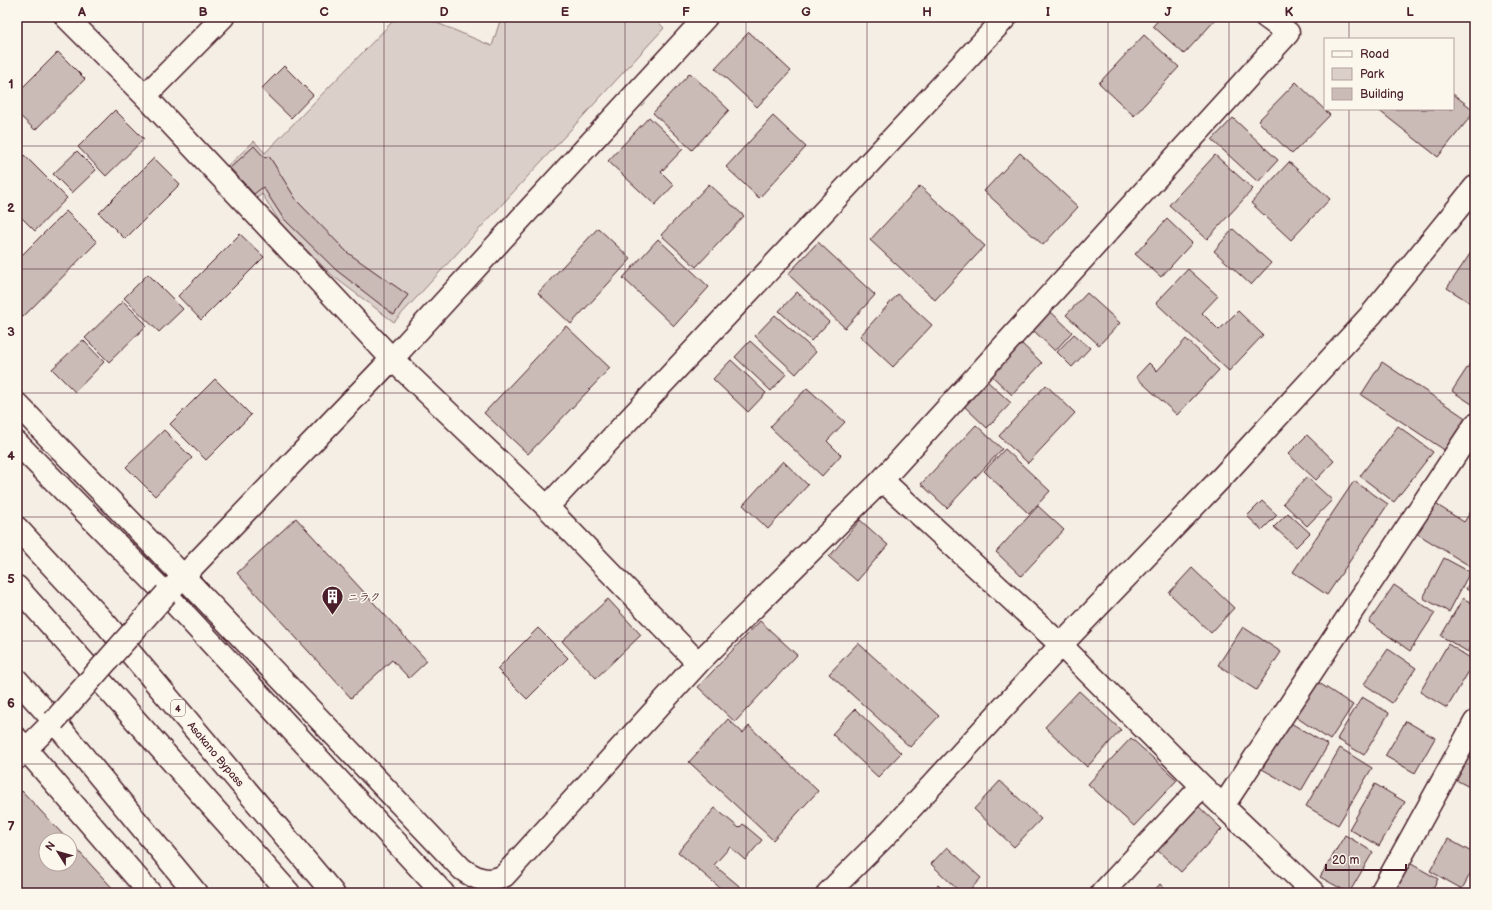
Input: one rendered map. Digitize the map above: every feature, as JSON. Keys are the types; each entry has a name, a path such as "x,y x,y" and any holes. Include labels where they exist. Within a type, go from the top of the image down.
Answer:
{"main road":[{"path":"66,17 145,96 392,359 547,507 698,663"},
{"path":"145,96 223,17"},
{"path":"547,507 1006,17"},
{"path":"17,404 184,576 462,869 472,876 484,880 496,880 504,876 698,663 882,480 1288,33 1266,17"},
{"path":"150,893 20,749 54,721 166,594 392,359 700,19"},
{"path":"828,893 887,834 1060,645 1223,476 1365,321 1475,187"},
{"path":"1223,806 1475,425"},
{"path":"17,442 166,594 443,893"},
{"path":"882,480 1060,645 1202,786 1314,893"},
{"name":"Asakano Bypass","path":"17,528 106,624 333,893"},
{"path":"17,587 289,893"},
{"path":"17,680 54,721 196,893"},
{"path":"1381,893 1475,722"},
{"path":"1102,893 1202,786"}],"green space":[{"path":"397,17 423,17 492,46 500,21 505,17 653,17 664,28 394,322 334,277 283,227 262,194 254,200 225,169 254,141 265,153"}],"building":[{"path":"1161,17 1218,17 1184,54 1153,26"},
{"path":"749,32 791,71 757,107 715,68"},
{"path":"1144,35 1179,67 1134,116 1099,83"},
{"path":"58,52 85,79 35,130 17,113 17,93"},
{"path":"284,66 313,95 291,118 261,89"},
{"path":"690,73 729,110 692,150 653,113"},
{"path":"1296,82 1330,115 1292,154 1258,121"},
{"path":"1454,95 1475,111 1438,157 1378,110 1454,110"},
{"path":"115,110 144,139 106,176 78,147"},
{"path":"773,116 806,147 759,198 726,167"},
{"path":"649,117 683,149 661,172 674,185 655,205 608,161"},
{"path":"1233,118 1278,160 1258,182 1212,140"},
{"path":"254,146 265,158 269,156 297,201 348,253 408,295 394,315 336,270 283,218 263,187 254,194 230,168"},
{"path":"77,151 96,170 72,193 53,174"},
{"path":"1020,153 1078,207 1043,245 984,191"},
{"path":"24,155 67,198 35,231 21,217 17,221 17,162"},
{"path":"1215,155 1253,189 1207,239 1169,205"},
{"path":"154,158 180,184 125,239 99,213"},
{"path":"1289,162 1330,199 1291,240 1251,203"},
{"path":"709,184 744,216 696,267 661,235"},
{"path":"920,186 985,246 935,300 870,240"},
{"path":"66,211 97,242 23,317 17,311 17,260"},
{"path":"1167,219 1192,243 1161,277 1135,254"},
{"path":"598,228 631,259 571,324 538,293"},
{"path":"1233,229 1271,263 1251,285 1214,251"},
{"path":"240,234 264,257 201,320 178,296"},
{"path":"658,239 709,287 674,326 623,278"},
{"path":"818,242 875,295 845,328 788,274"},
{"path":"1474,248 1475,249 1475,306 1447,288"},
{"path":"1188,269 1218,296 1202,313 1219,330 1238,311 1263,335 1229,371 1156,303"},
{"path":"148,274 183,309 159,332 124,298"},
{"path":"797,292 829,322 811,341 779,311"},
{"path":"1087,293 1120,323 1099,345 1066,315"},
{"path":"898,294 932,325 893,367 860,336"},
{"path":"123,301 147,325 109,362 85,338"},
{"path":"1050,311 1072,332 1055,351 1033,330"},
{"path":"775,315 816,352 796,374 755,336"},
{"path":"566,326 610,368 528,454 484,413"},
{"path":"1074,334 1090,348 1072,367 1057,352"},
{"path":"1186,339 1219,370 1177,415 1136,377 1149,363 1157,371"},
{"path":"83,340 104,362 75,392 52,369"},
{"path":"750,341 786,374 771,391 735,357"},
{"path":"1021,343 1042,363 1012,395 991,375"},
{"path":"1475,356 1475,406 1452,391"},
{"path":"731,360 766,393 748,412 713,379"},
{"path":"1382,362 1467,419 1446,451 1361,395"},
{"path":"215,379 251,415 206,460 170,424"},
{"path":"986,380 1011,403 987,428 963,405"},
{"path":"1046,385 1075,413 1028,463 999,436"},
{"path":"807,388 845,422 827,441 841,455 822,476 770,427"},
{"path":"976,425 1002,449 947,508 921,484"},
{"path":"1398,426 1433,452 1394,502 1360,476"},
{"path":"164,430 192,458 155,496 126,467"},
{"path":"1307,435 1334,461 1316,480 1288,454"},
{"path":"1005,449 1050,491 1029,514 984,471"},
{"path":"783,461 808,485 768,529 743,505"},
{"path":"1307,477 1332,500 1307,526 1283,503"},
{"path":"1354,481 1388,504 1327,595 1293,572"},
{"path":"1262,501 1277,515 1262,530 1247,516"},
{"path":"1434,503 1464,522 1474,507 1475,508 1475,564 1473,568 1416,533"},
{"path":"1038,506 1064,530 1021,576 996,552"},
{"path":"1288,513 1310,533 1296,547 1274,527"},
{"name":"ニラク","path":"296,518 427,661 409,678 392,660 351,698 237,573"},
{"path":"860,520 888,545 857,581 829,557"},
{"path":"1444,558 1470,572 1449,612 1423,598"},
{"path":"1192,568 1234,608 1211,633 1169,593"},
{"path":"1475,572 1475,594 1466,589"},
{"path":"1394,585 1435,613 1410,651 1369,622"},
{"path":"1463,598 1475,605 1475,640 1468,652 1441,636"},
{"path":"608,599 641,635 596,678 562,641"},
{"path":"760,621 797,655 735,722 698,687"},
{"path":"1243,627 1281,652 1256,690 1218,665"},
{"path":"538,628 568,658 527,699 497,669"},
{"path":"858,643 939,716 910,747 829,674"},
{"path":"1448,644 1475,661 1447,708 1420,692"},
{"path":"1388,649 1416,668 1392,703 1364,684"},
{"path":"1316,681 1353,705 1330,740 1293,715"},
{"path":"1079,691 1121,730 1087,767 1045,727"},
{"path":"1362,697 1389,713 1364,755 1337,739"},
{"path":"855,709 901,753 878,777 832,734"},
{"path":"728,719 743,733 749,726 818,791 773,840 689,762"},
{"path":"1406,721 1435,738 1415,773 1385,756"},
{"path":"1289,722 1328,745 1301,791 1262,769"},
{"path":"1131,738 1177,780 1134,826 1088,784"},
{"path":"1340,748 1372,768 1338,825 1306,806"},
{"path":"1470,755 1475,758 1475,790 1456,780"},
{"path":"1000,781 1041,819 1014,847 974,809"},
{"path":"1375,784 1405,802 1379,846 1349,829"},
{"path":"22,791 60,832 38,832 38,872 78,872 78,851 117,893 17,893 17,796"},
{"path":"1196,804 1222,829 1181,872 1155,848"},
{"path":"715,808 739,828 743,824 762,840 745,860 730,847 714,865 744,890 742,893 726,893 678,852"},
{"path":"1345,835 1373,852 1349,893 1320,877"},
{"path":"1448,839 1475,854 1475,865 1462,889 1430,871"},
{"path":"947,847 981,878 967,893 961,893 931,864"},
{"path":"1406,861 1438,879 1430,893 1388,893"},
{"path":"1160,884 1169,893 1152,893"},
{"path":"938,885 946,893 930,893"}],"place":[{"name":"ニラク","path":"332,616"}]}
